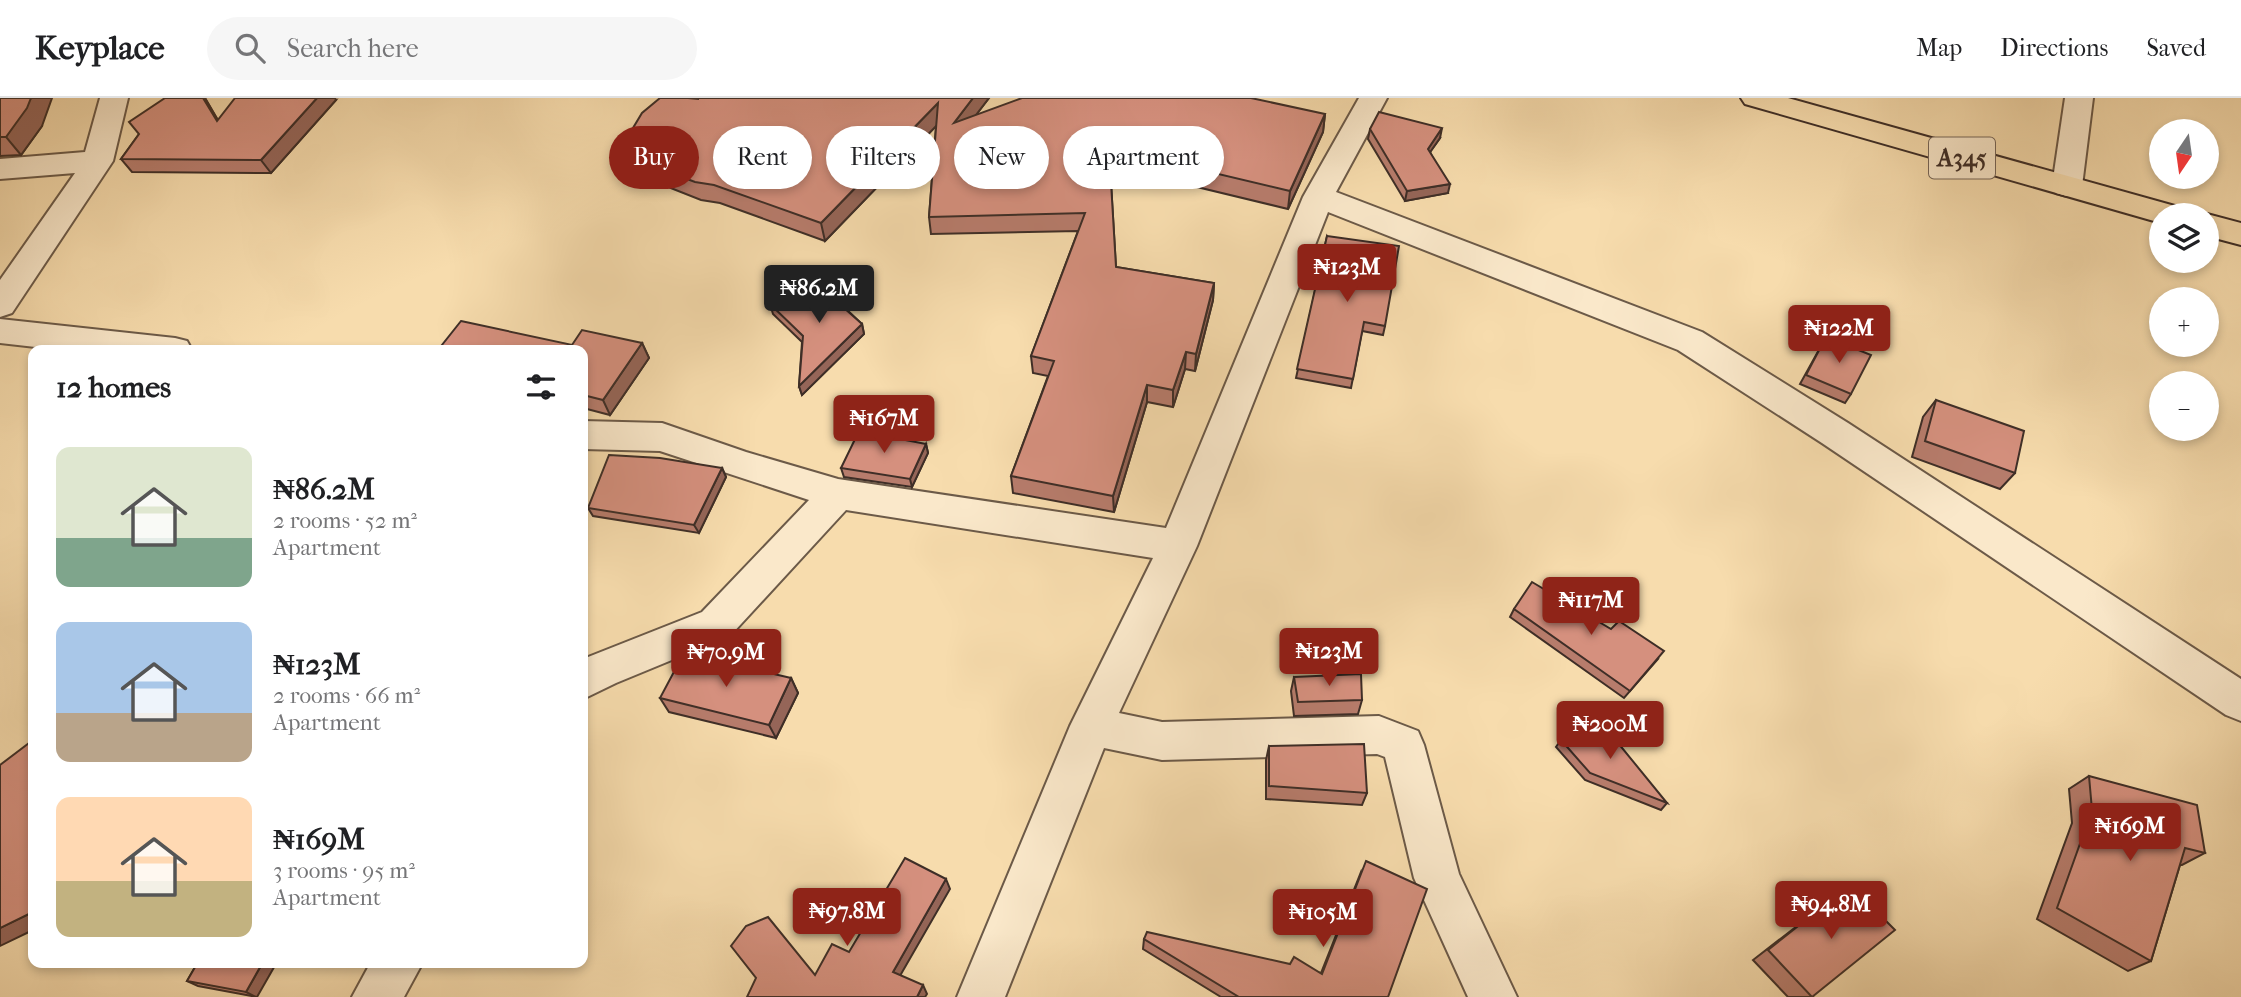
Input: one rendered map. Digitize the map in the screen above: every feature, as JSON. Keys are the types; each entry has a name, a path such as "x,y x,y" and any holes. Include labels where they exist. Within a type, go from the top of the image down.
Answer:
{"highway":[{"name":"A345","path":"1755,98 2149,209"},
{"path":"2219,228 2241,234"}],"street":[{"path":"0,305 99,161 114,98"},
{"path":"981,997 1091,726 1178,546 1318,197 1373,98"},
{"path":"2067,186 2079,98"},
{"path":"0,169 99,161"},
{"path":"1318,197 1690,341 1835,433 2241,702"},
{"path":"0,331 129,345"},
{"path":"588,435 662,437 740,465 838,494 1178,546"},
{"path":"588,678 601,670 716,624 838,494"},
{"path":"1091,726 1162,741 1379,735 1403,745 1437,878 1493,997"},
{"path":"376,997 395,968"}],"building":[{"path":"0,98 31,98 6,137 0,137"},
{"path":"165,98 203,98 217,121 235,98 317,98 261,160 121,159 139,134 129,122"},
{"path":"660,98 973,98 954,123 1022,98 1251,98 1325,114 1290,191 1224,175 1224,126 1063,126 1063,189 1111,189 1116,267 1214,283 1196,354 1186,352 1173,390 1147,385 1113,496 1011,476 1054,361 1031,356 1085,213 929,217 931,189 940,189 940,126 936,126 938,103 916,126 826,126 826,189 854,189 821,223 725,189 812,189 812,126 713,126 713,185 699,183 699,126 634,126 642,113"},
{"path":"1379,112 1442,128 1428,149 1450,184 1407,191 1370,129"},
{"path":"1327,236 1399,246 1385,326 1364,322 1353,379 1297,369"},
{"path":"842,284 843,307 862,324 799,386 803,336 770,304"},
{"path":"461,321 572,345 442,345"},
{"path":"582,330 642,343 603,400 588,396 588,345 572,345"},
{"path":"1826,337 1871,355 1851,394 1806,375"},
{"path":"1936,400 2024,431 2015,473 1925,441"},
{"path":"859,431 926,444 910,479 841,468"},
{"path":"609,455 660,458 722,468 694,525 588,508"},
{"path":"1532,582 1611,629 1619,621 1664,651 1630,691 1514,609"},
{"path":"684,653 791,678 769,725 660,698"},
{"path":"1361,674 1362,700 1298,702 1294,677"},
{"path":"1605,727 1667,803 1590,773 1561,740"},
{"path":"28,744 28,914 0,928 0,765"},
{"path":"1364,744 1367,793 1269,786 1269,746"},
{"path":"2089,776 2197,805 2205,853 2185,848 2151,961 2057,908 2092,810"},
{"path":"905,858 946,879 893,972 923,985 917,997 747,997 756,978 731,946 746,926 768,917 815,975 832,944 849,952"},
{"path":"1366,861 1427,889 1388,997 1239,997 1144,939 1147,932 1290,964 1294,957 1322,974"},
{"path":"1850,885 1895,930 1812,997 1768,950"},
{"path":"195,968 260,968 246,992 187,981"}]}
